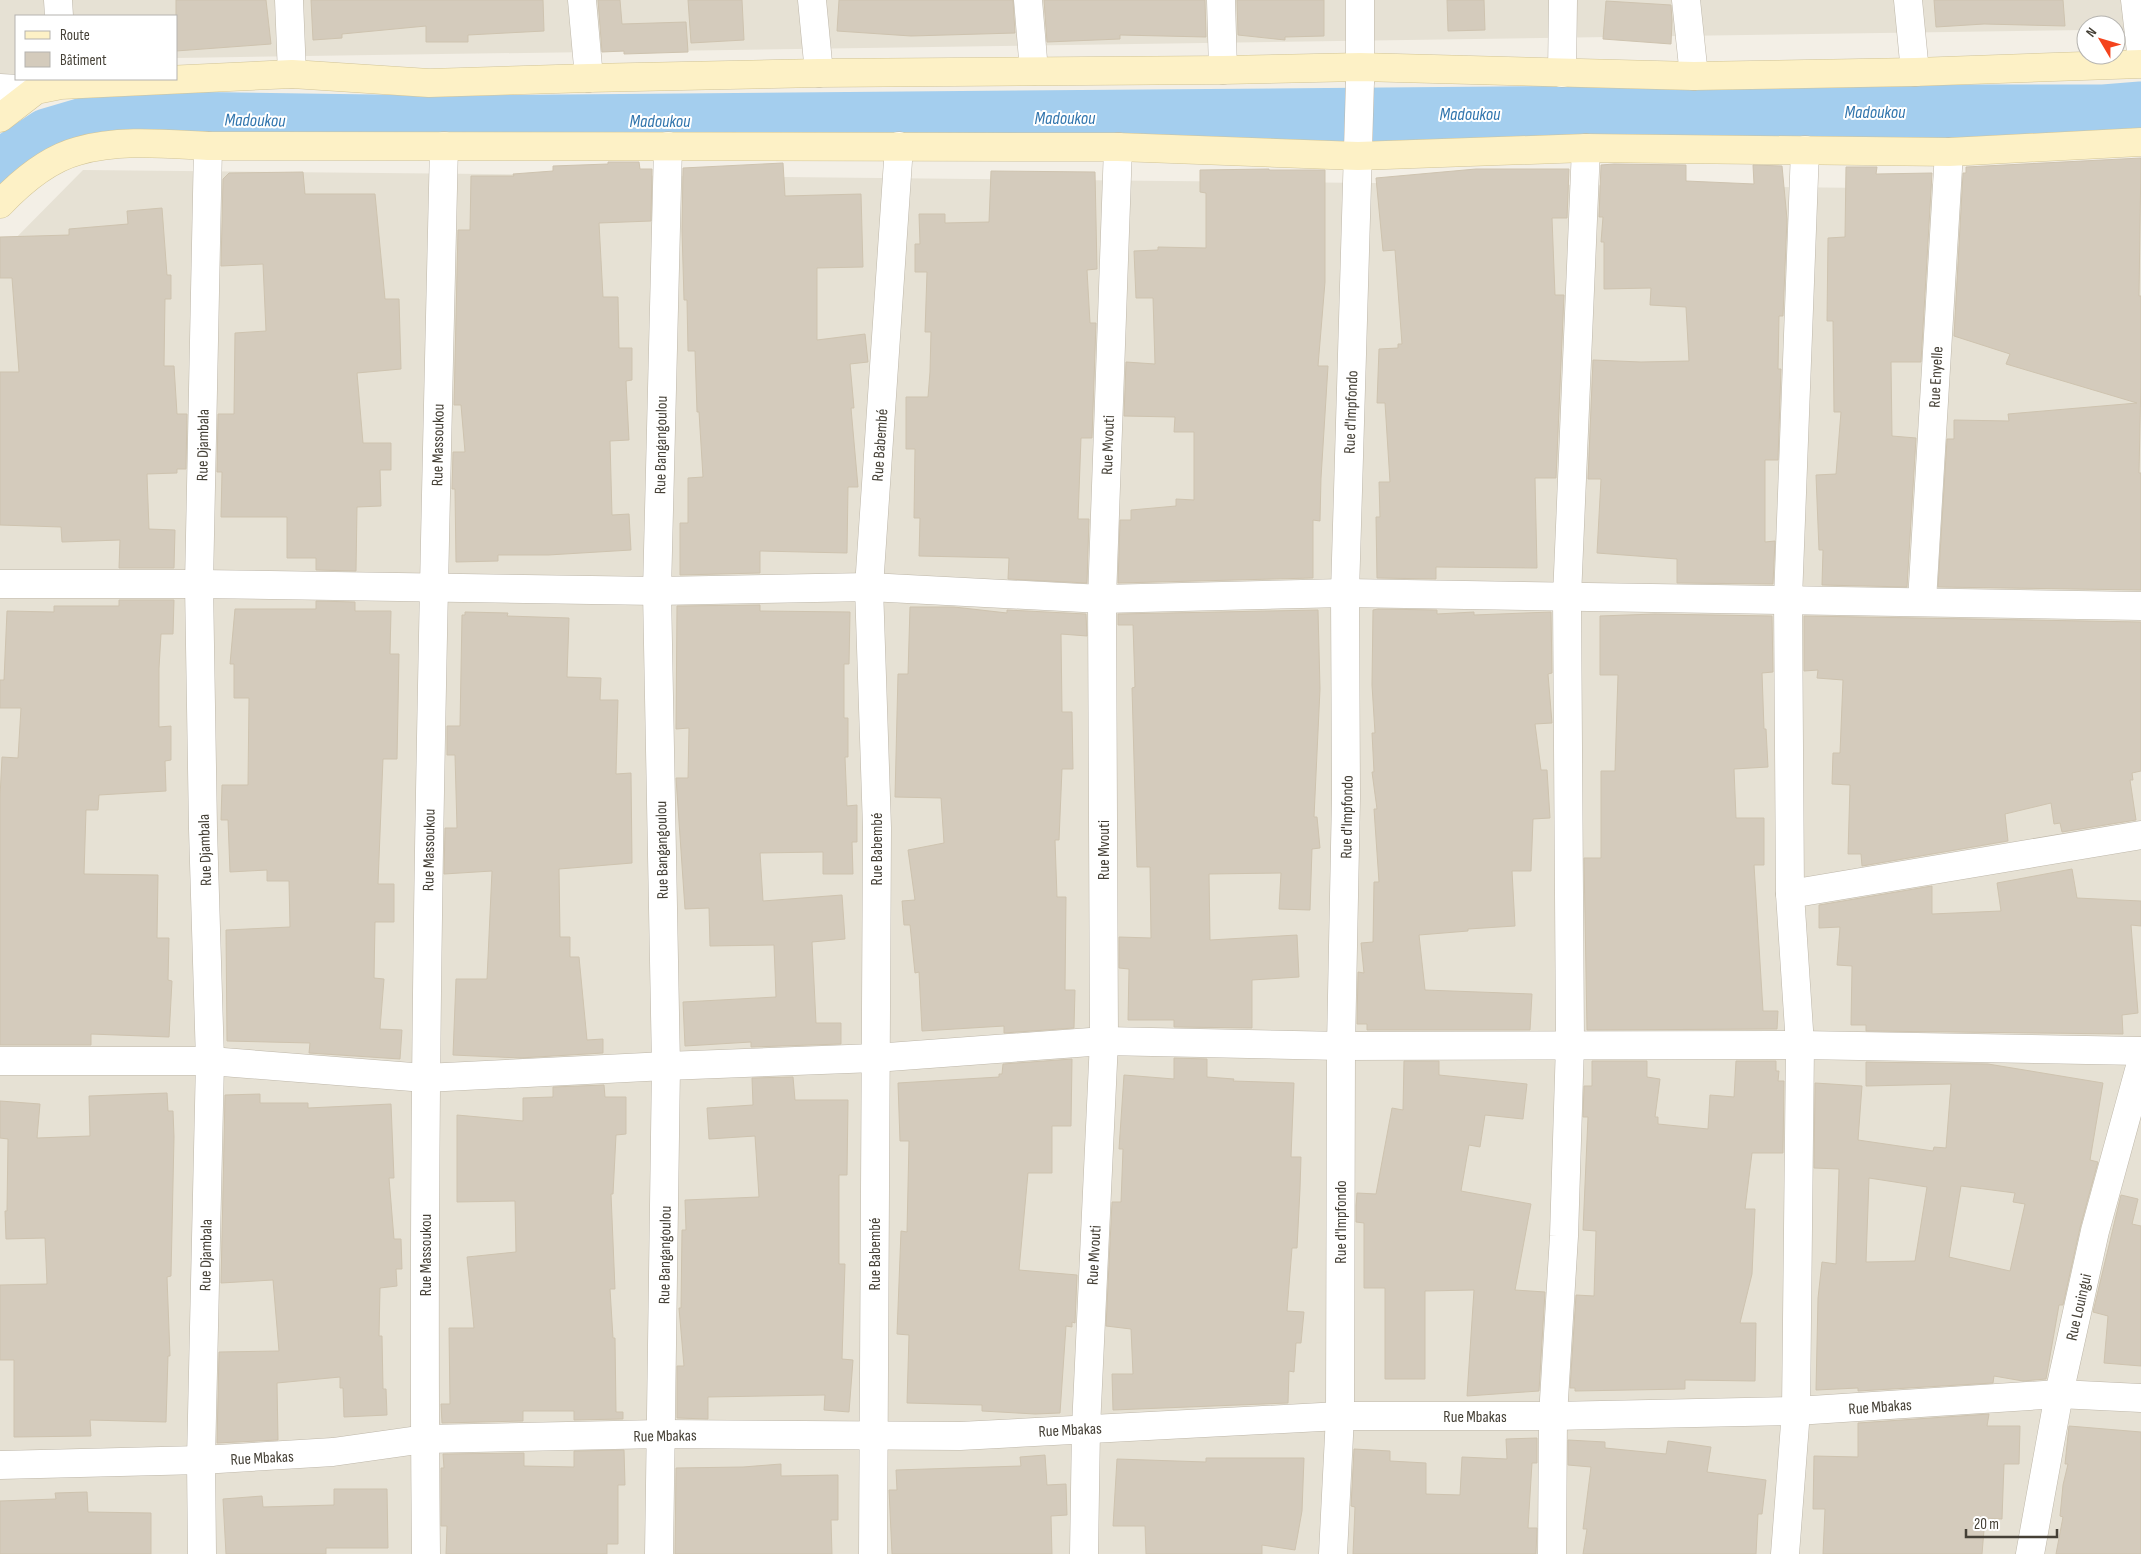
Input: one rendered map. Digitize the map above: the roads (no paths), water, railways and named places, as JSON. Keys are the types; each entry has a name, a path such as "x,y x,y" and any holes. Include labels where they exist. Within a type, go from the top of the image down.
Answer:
{"main road":[{"path":"178,79 292,74 429,83 819,73 1224,70 1360,74 1562,73 1694,76 1915,72 2141,64"},
{"path":"0,118 52,85 161,80"},
{"path":"0,204 27,178 76,151 99,146 139,144 208,146 1586,148 1949,152 2141,142"}],"street":[{"path":"58,0 59,15"},
{"path":"289,0 292,74"},
{"path":"582,0 589,78"},
{"path":"812,0 819,73"},
{"path":"1028,0 1034,71"},
{"path":"1220,0 1224,70"},
{"name":"Rue d'Impfondo","path":"1333,1554 1340,1416 1341,1046 1346,797 1345,594 1359,147 1360,0"},
{"path":"1562,73 1563,0"},
{"path":"1686,0 1694,76"},
{"path":"1908,0 1915,72"},
{"path":"2135,0 2141,52"},
{"path":"0,88 52,85"},
{"name":"Rue Djambala","path":"202,1554 200,1460 210,1061 203,829 199,584 208,146"},
{"name":"Rue Massoukou","path":"426,1554 425,1078 444,146"},
{"name":"Rue Bangangoulou","path":"659,1554 666,1066 656,591 668,146"},
{"name":"Rue Babembé","path":"873,1554 877,828 869,587 898,146"},
{"name":"Rue Mvouti","path":"1084,1554 1086,1428 1104,1041 1102,599 1118,147"},
{"path":"1552,1554 1553,1416 1564,1236 1570,1044 1567,597 1586,148"},
{"path":"1786,1554 1796,1411 1800,1045 1790,894 1788,600 1805,150"},
{"name":"Rue Enyelle","path":"1922,602 1949,152"},
{"path":"0,584 199,584 656,591 869,587 1102,599 1345,594 2141,606"},
{"path":"1790,894 2141,835"},
{"path":"0,1061 210,1061 425,1078 875,1058 1104,1041 1341,1046 1570,1044 1800,1045 2141,1051"},
{"name":"Rue Louingui","path":"2030,1554 2058,1394 2096,1231 2141,1063"},
{"name":"Rue Mbakas","path":"0,1465 200,1460 333,1452 425,1439 661,1434 960,1436 1340,1416 1553,1416 1796,1411 2058,1394 2141,1398"}],"waterway":[{"name":"Madoukou","path":"0,167 47,136 108,118 441,123 1732,112 2104,112 2141,109"}]}
